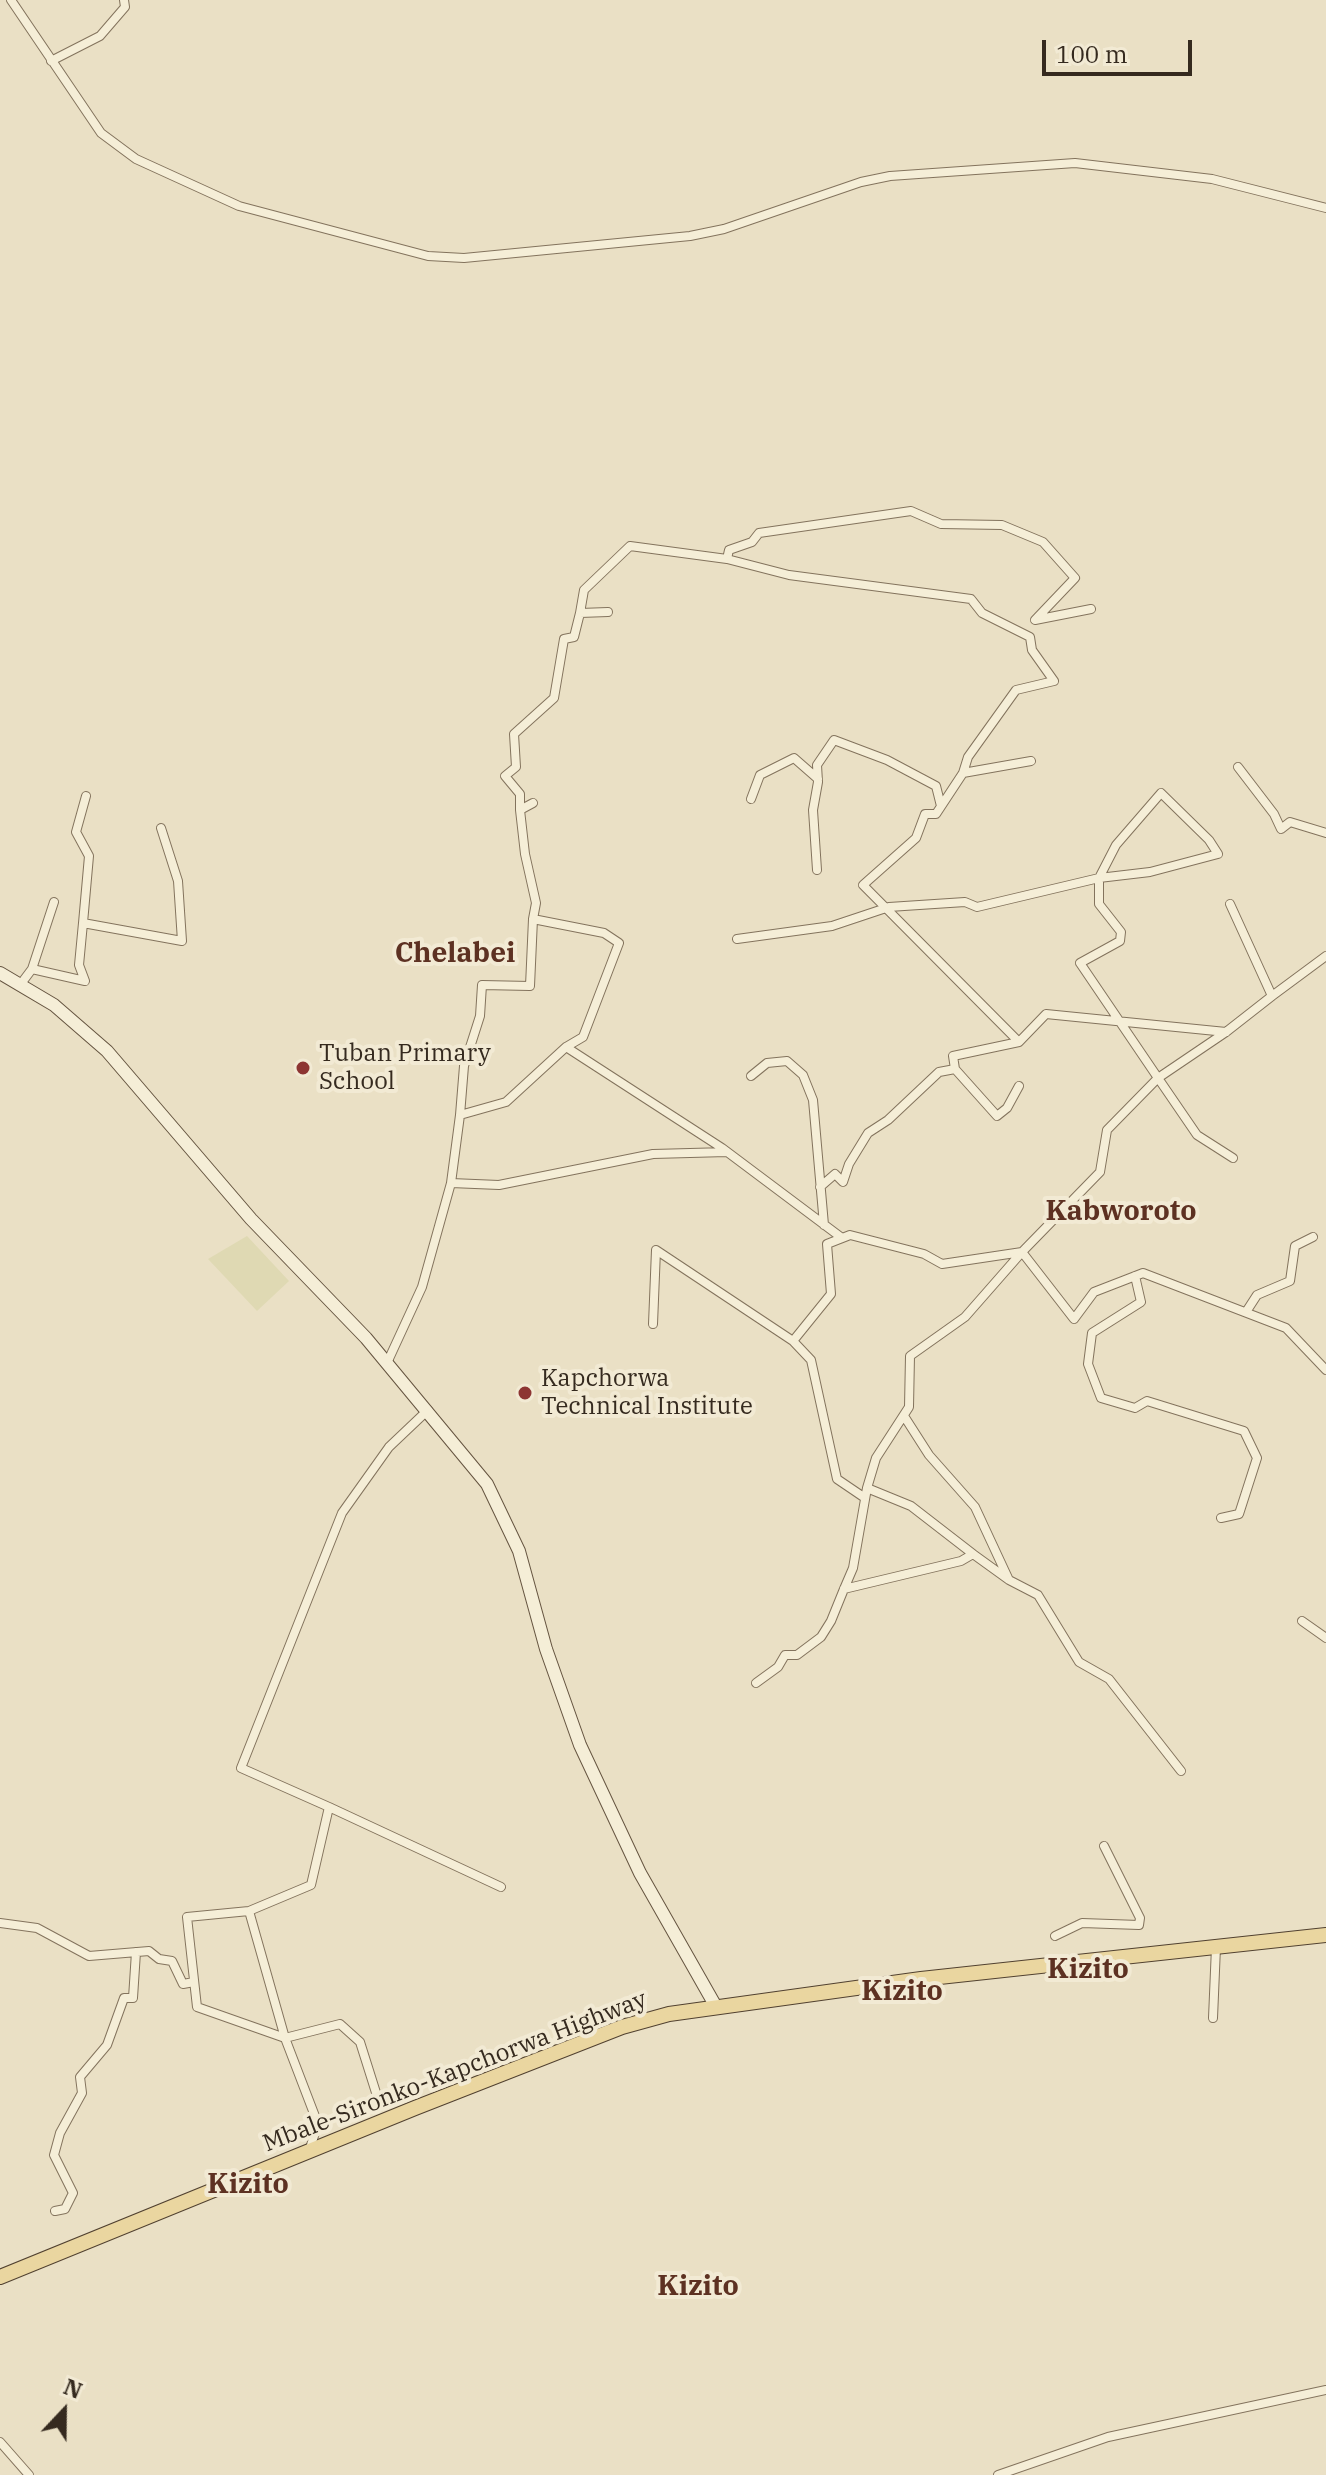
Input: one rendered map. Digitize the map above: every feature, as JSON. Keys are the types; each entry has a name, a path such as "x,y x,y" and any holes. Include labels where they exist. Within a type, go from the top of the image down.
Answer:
{"main road":[{"name":"Mbale-Sironko-Kapchorwa Highway","path":"0,2277 622,2027 715,2005 1326,1935"}],"street":[{"path":"11,0 101,133 136,159 239,206 428,256 464,258 690,236 724,229 861,182 890,176 1075,163 1212,179 1326,208"},
{"path":"51,61 100,36 125,7 124,0"},
{"path":"727,559 729,550 752,542 759,533 911,511 941,524 1002,525 1043,542 1075,578 1035,620 1091,609"},
{"path":"387,1363 422,1287 451,1183 464,1066 480,1016 482,985 530,986 536,903 525,854 520,794 505,776 516,767 514,734 554,698 564,639 574,637 584,590 630,546 727,559 789,575 971,599 982,613 1030,637 1032,650 1054,681 1016,690 968,757 963,773 936,814 925,814 916,838 863,885 1019,1042"},
{"path":"580,613 608,612"},
{"path":"817,870 813,810 817,765 834,740 887,760 936,786 941,806"},
{"path":"751,799 760,775 794,758 818,779"},
{"path":"963,773 1031,761"},
{"path":"1238,767 1274,814 1281,829 1290,822 1326,833"},
{"path":"737,939 832,926 886,908 965,902 977,907 1099,878 1150,872 1218,854 1209,840 1161,793 1116,845 1099,878 1099,904 1121,932 1120,941 1080,963 1117,1022 1197,1135 1233,1158"},
{"path":"32,969 85,981 79,965 89,856 76,832 86,796"},
{"path":"520,810 533,803"},
{"path":"83,923 182,941 178,881 161,828"},
{"path":"20,985 32,969 54,902"},
{"path":"1230,904 1272,996"},
{"path":"460,1115 506,1102 566,1047 583,1037 619,943 604,933 533,919"},
{"path":"756,1683 778,1667 785,1655 797,1655 821,1637 844,1589 853,1568 866,1493 876,1458 909,1407 910,1356 965,1317 1022,1252 1100,1172 1107,1130 1158,1078 1226,1032 1326,956"},
{"path":"0,973 54,1005 107,1051 251,1219 387,1363 487,1484 509,1524 546,1649 580,1745 647,1886 715,2005"},
{"path":"1019,1086 1007,1108 997,1116 955,1069 953,1056 1019,1042 1046,1014 1226,1032"},
{"path":"566,1047 727,1152 842,1238"},
{"path":"751,1076 767,1063 787,1061 803,1075 813,1100 824,1225"},
{"path":"820,1187 835,1174 843,1182 849,1164 868,1133 888,1120 939,1072 955,1069"},
{"path":"451,1183 499,1185 653,1154 727,1152"},
{"path":"793,1341 831,1294 827,1244 842,1238 850,1235 909,1250 942,1264 1022,1252"},
{"path":"1246,1312 1257,1295 1290,1281 1295,1246 1313,1237"},
{"path":"653,1324 656,1250 793,1341 811,1360 837,1479 866,1493 911,1506 1009,1580 1038,1595 1079,1662 1109,1679 1181,1771"},
{"path":"1022,1252 1074,1319 1094,1292 1143,1273 1286,1328 1326,1370"},
{"path":"1135,1276 1141,1302 1092,1333 1088,1364 1101,1398 1135,1408 1147,1401 1244,1431 1257,1458 1239,1514 1221,1518"},
{"path":"428,1410 389,1447 342,1513 241,1768 501,1887"},
{"path":"904,1416 929,1455 975,1507 1009,1580"},
{"path":"844,1589 961,1561 973,1554"},
{"path":"1302,1621 1326,1638"},
{"path":"329,1807 311,1885 249,1911 187,1917 197,2007 285,2038 340,2024 360,2042 378,2099"},
{"path":"1055,1936 1082,1923 1139,1925 1140,1918 1104,1846"},
{"path":"249,1911 285,2038 318,2124 309,2152"},
{"path":"0,1923 37,1928 89,1956 149,1951 159,1959 172,1961 183,1984 194,1982"},
{"path":"1213,2018 1216,1947"},
{"path":"55,2211 65,2209 73,2193 54,2155 60,2133 82,2093 80,2077 107,2045 124,1998 133,1998 136,1952"},
{"path":"998,2475 1108,2437 1326,2390"},
{"path":"0,2442 29,2475"}],"shaded area":[{"path":"247,1236 289,1281 257,1311 208,1259"}],"place":[{"name":"Tuban Primary School","path":"303,1068"},
{"name":"Kapchorwa Technical Institute","path":"525,1393"}],"district":[{"name":"Chelabei","path":"455,954"},
{"name":"Kabworoto","path":"1121,1212"},
{"name":"Kizito","path":"1088,1970"},
{"name":"Kizito","path":"902,1992"},
{"name":"Kizito","path":"248,2185"},
{"name":"Kizito","path":"698,2287"}]}
